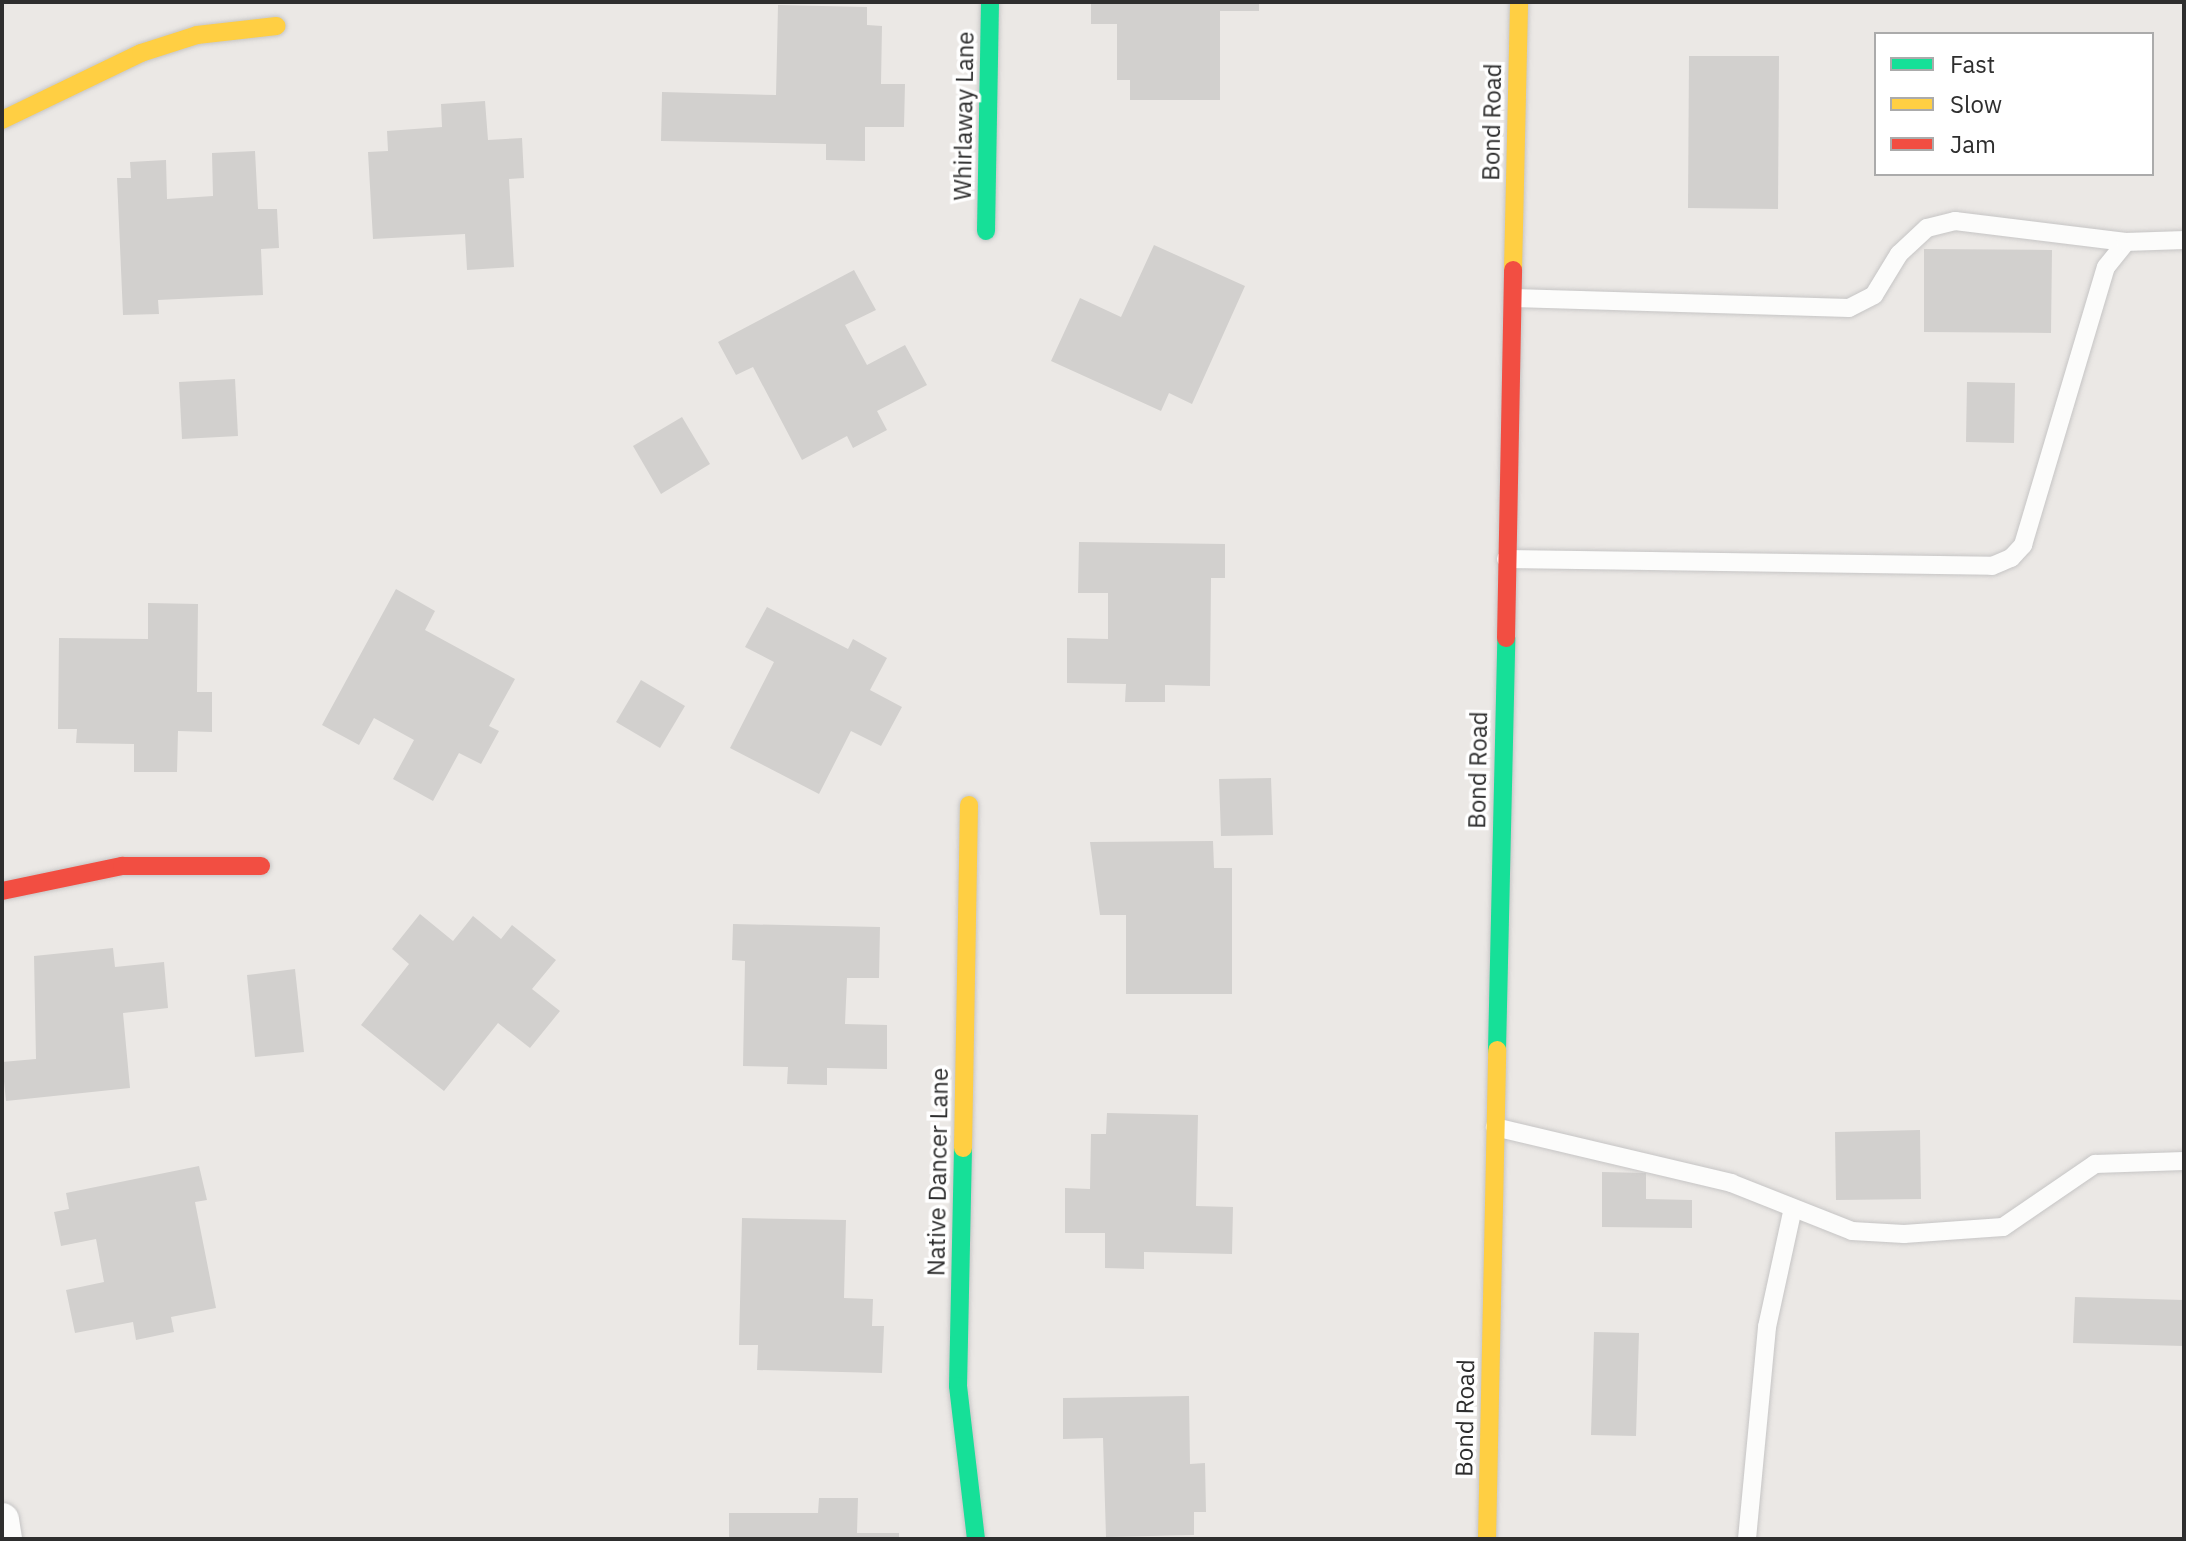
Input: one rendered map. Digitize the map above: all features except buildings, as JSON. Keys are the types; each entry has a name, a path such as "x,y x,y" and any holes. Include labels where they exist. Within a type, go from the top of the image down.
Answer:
{"main road":[{"name":"Whirlaway Lane","path":"986,231 990,2"},
{"name":"Bond Road","path":"1487,1539 1519,2"},
{"path":"2,120 141,53 197,35 276,26"},
{"name":"Native Dancer Lane","path":"969,805 958,1386 976,1539"},
{"path":"2,891 122,866 261,866"}],"street":[{"path":"2,1520 5,1539"}],"lane":[{"path":"1513,298 1849,308 1874,295 1899,254 1941,224 2126,242 2184,240"},
{"path":"1506,559 1992,566 2011,558 2023,545 2106,267 2126,242"},
{"path":"1495,1127 1731,1183 1792,1212 1852,1231 1957,1233 2003,1227 2095,1164 2184,1161"},
{"path":"1747,1539 1767,1327 1792,1212"}],"traffic: fast":[{"path":"986,231 990,2"},
{"path":"1497,1050 1506,638"},
{"path":"963,1148 958,1386 976,1539"}],"traffic: slow":[{"path":"1513,270 1519,2"},
{"path":"2,120 141,53 197,35 276,26"},
{"path":"963,1148 969,805"},
{"path":"1487,1539 1497,1050"}],"traffic: jam":[{"path":"1506,638 1513,270"},
{"path":"2,891 122,866 261,866"}]}
